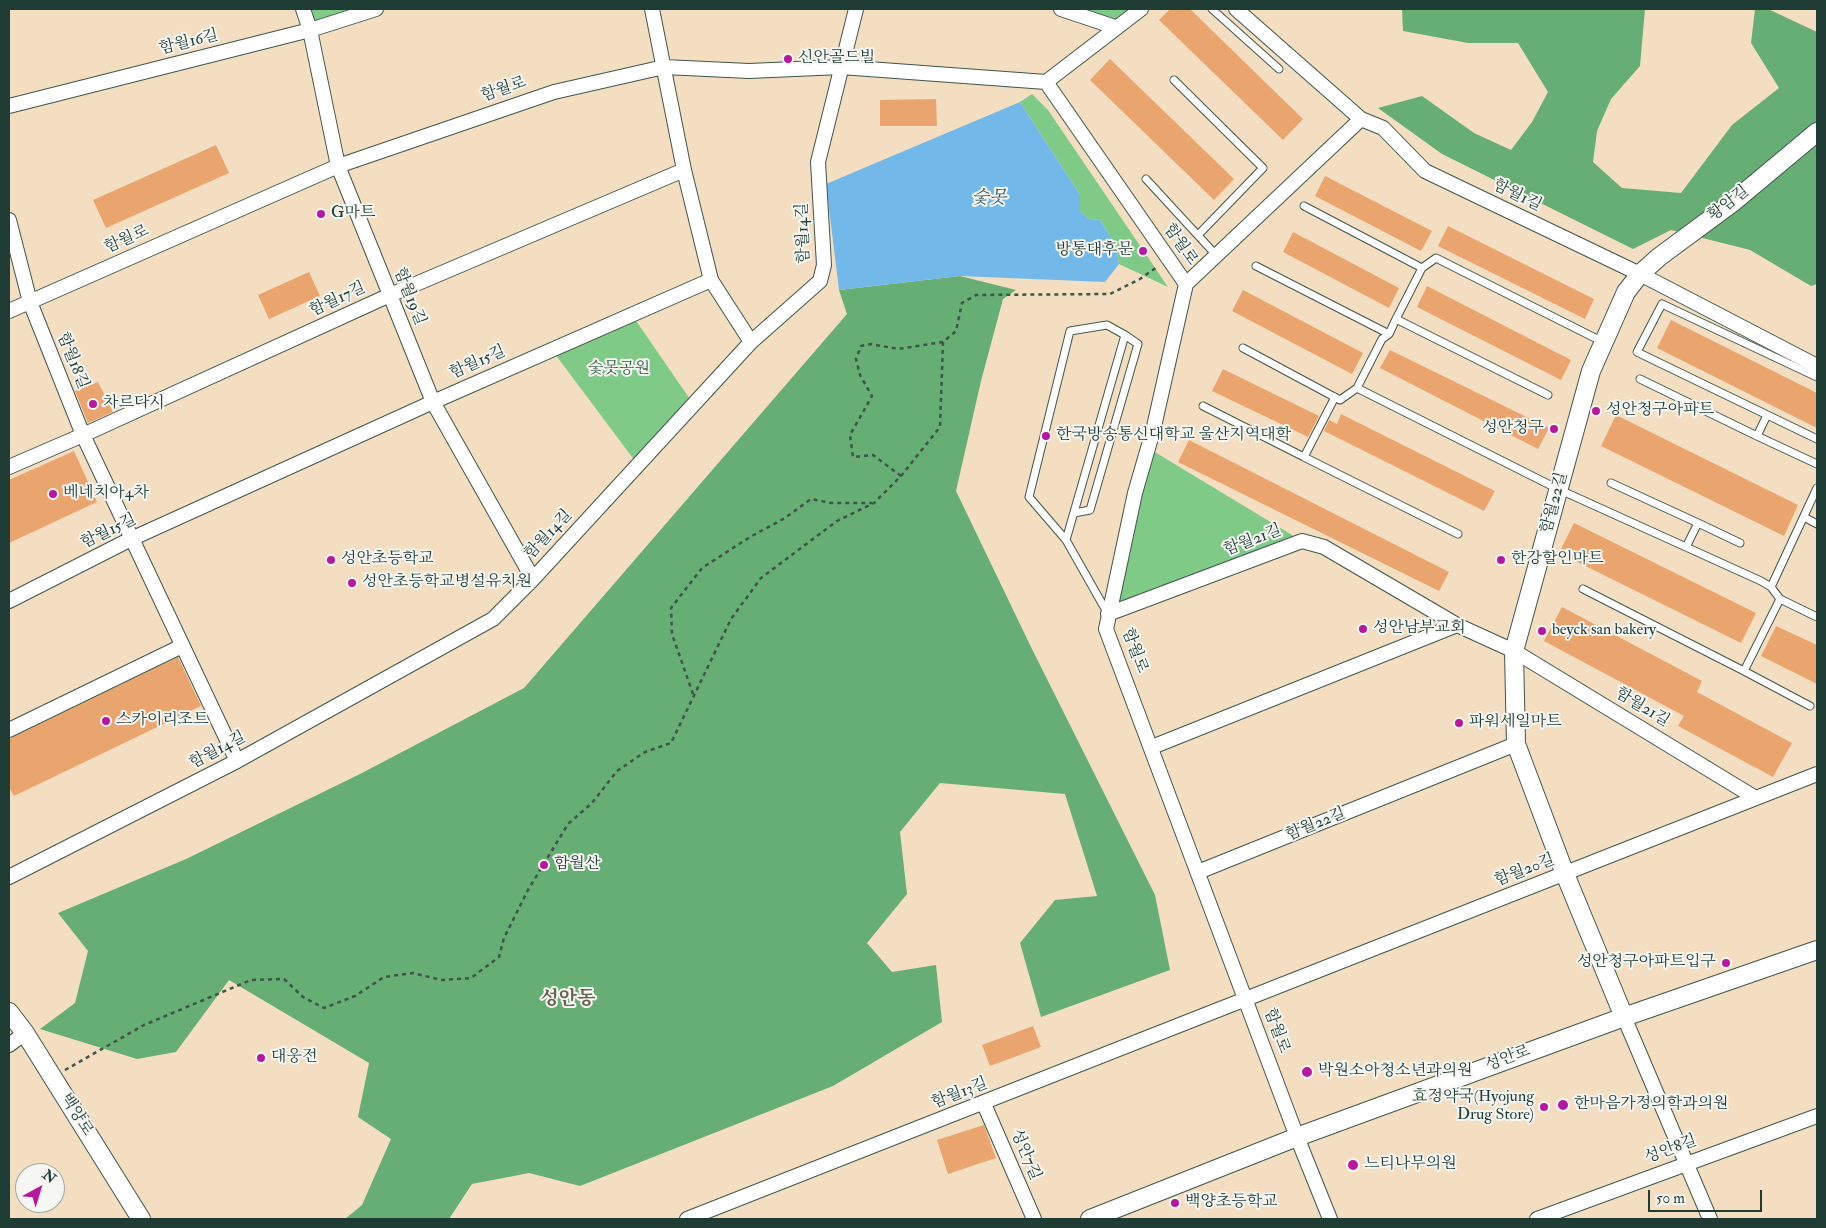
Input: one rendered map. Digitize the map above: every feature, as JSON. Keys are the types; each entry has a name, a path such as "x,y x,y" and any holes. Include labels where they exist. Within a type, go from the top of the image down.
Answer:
{"street":[{"name":"함월19길","path":"303,9 310,30 338,166 433,402 533,580"},
{"name":"함월16길","path":"9,106 310,30 376,9"},
{"path":"652,9 684,170 711,280 752,342"},
{"name":"함월14길","path":"9,877 237,761 493,619 533,580 752,342 820,280 824,265 818,162 856,9"},
{"path":"1061,9 1115,27"},
{"path":"1046,82 1115,27 1141,9"},
{"name":"함월1길","path":"1236,9 1361,119 1383,128 1425,171 1640,274 1817,366"},
{"name":"함월로","path":"9,311 338,166 554,92 664,67 749,71 841,67 1046,82 1186,284 1153,431 1134,493 1106,629 1330,1219"},
{"path":"1186,284 1361,119"},
{"name":"황암길","path":"1640,274 1659,257 1732,203 1817,132"},
{"name":"함월17길","path":"9,467 83,436 390,295 684,170"},
{"name":"함월18길","path":"9,220 30,302 83,436 237,761"},
{"name":"함월22길","path":"1624,1017 1565,874 1516,744 1514,651 1591,371 1626,292 1640,274"},
{"name":"함월15길","path":"9,601 131,539 433,402 711,280"},
{"name":"함월21길","path":"1108,614 1302,542 1324,547 1457,625 1514,651 1754,797"},
{"path":"1152,747 1457,625"},
{"path":"9,730 182,646"},
{"name":"함월22길","path":"1198,872 1516,744"},
{"name":"함월20길","path":"1245,998 1565,874 1754,797 1817,774"},
{"name":"성안로","path":"1090,1219 1297,1136 1624,1017 1817,950"},
{"name":"함월13길","path":"687,1219 713,1214 1245,998"},
{"name":"백양로","path":"9,1012 25,1033 141,1219"},
{"path":"1624,1017 1710,1219"},
{"path":"9,1045 25,1033"},
{"name":"성안7길","path":"984,1104 1034,1219"},
{"name":"성안8길","path":"1537,1219 1817,1116"}],"lane":[{"path":"1212,9 1279,69"},
{"path":"1174,80 1263,168 1198,235"},
{"path":"1146,179 1216,255"},
{"path":"1304,206 1422,268"},
{"path":"1243,348 1340,400 1357,388 1382,340 1389,334 1422,268 1436,258 1604,342"},
{"path":"1256,266 1389,334"},
{"path":"1817,377 1662,304 1637,352 1817,439"},
{"path":"1396,319 1548,395"},
{"path":"1074,513 1090,510 1138,344 1125,334 1107,326 1070,331 1029,497 1066,540 1108,614"},
{"path":"1066,540 1125,334"},
{"path":"1640,380 1817,464"},
{"path":"1357,388 1558,489 1771,587 1780,599 1817,617"},
{"path":"1304,457 1335,397"},
{"path":"1203,406 1458,534"},
{"path":"1757,436 1768,415"},
{"path":"1611,483 1740,543"},
{"path":"1771,587 1817,488"},
{"path":"1804,517 1817,524"},
{"path":"1686,547 1698,524"},
{"path":"1583,589 1810,706"},
{"path":"1744,671 1780,599"}],"path":[{"path":"901,476 873,455 853,457 850,436 872,396 860,374 856,359 861,346 871,344 898,349 943,342 956,331 962,303 976,295 1110,294 1140,279 1168,258"},
{"path":"53,1078 144,1025 251,980 284,979 303,997 324,1008 355,996 384,977 413,973 441,980 471,978 499,957 504,938 528,890 568,824 592,803 617,771 645,752 671,743 693,694 732,619 761,578 837,522 874,503 901,476 940,427 943,342"},
{"path":"693,694 672,634 671,608 702,568 750,537 785,518 811,500 831,503 874,503"}],"green space":[{"path":"303,9 376,9 310,30"},
{"path":"1062,9 1141,9 1115,27"},
{"path":"1402,9 1645,9 1640,66 1611,99 1597,131 1593,162 1622,188 1681,193 1732,125 1779,88 1751,43 1755,9 1768,9 1817,32 1817,284 1811,286 1750,250 1671,230 1633,249 1442,154 1378,108 1422,96 1474,133 1511,150 1532,122 1548,92 1518,43 1468,43 1403,31"},
{"path":"1032,94 1048,110 1168,287 1119,264 1116,246 1100,220 1089,219 1080,211 1080,195 1020,102"},
{"path":"960,276 1016,290 1003,299 981,381 956,491 1031,647 1155,895 1170,970 1041,1017 1020,943 1055,900 1097,896 1065,794 940,783 900,832 907,894 867,943 892,972 936,965 942,1022 833,1086 580,1186 529,1173 472,1184 449,1219 345,1219 362,1205 391,1139 358,1117 369,1063 229,980 176,1052 137,1059 40,1029 75,1003 88,951 58,913 186,859 360,774 524,688 847,314 839,290"},
{"name":"숯못공원","path":"632,315 694,405 638,465 552,350"},
{"path":"1148,448 1302,541 1108,614"}],"water":[{"name":"숯못","path":"1020,102 1080,195 1080,211 1089,219 1100,220 1116,246 1119,264 1105,282 960,276 839,290 826,184"}],"building":[{"path":"1170,9 1190,9 1303,119 1283,140 1159,20"},
{"path":"1110,59 1234,179 1214,200 1090,80"},
{"path":"936,99 937,126 880,126 880,100"},
{"path":"216,145 229,173 106,228 93,200"},
{"path":"1325,176 1432,231 1421,251 1315,196"},
{"path":"1448,226 1594,299 1585,319 1438,246"},
{"path":"1293,232 1399,288 1389,308 1283,252"},
{"path":"309,272 320,296 269,319 258,295"},
{"path":"1427,286 1571,360 1561,380 1417,307"},
{"path":"1243,290 1363,353 1352,374 1232,311"},
{"path":"1671,320 1817,393 1817,428 1657,348"},
{"path":"1390,350 1549,428 1538,449 1380,368"},
{"path":"1223,369 1319,416 1308,437 1212,391"},
{"name":"차르다시","path":"98,382 113,412 88,423 75,391"},
{"path":"1341,414 1495,491 1484,511 1324,431 1329,420 1337,424"},
{"path":"1616,415 1798,505 1784,536 1601,446"},
{"path":"1189,440 1449,572 1439,591 1178,462"},
{"name":"베네치아4차","path":"74,451 97,502 9,543 9,480"},
{"path":"1574,523 1756,613 1741,643 1559,553"},
{"path":"1562,607 1702,681 1697,692 1792,743 1773,777 1678,726 1684,716 1544,641"},
{"path":"1776,626 1817,645 1817,684 1761,656"},
{"name":"스카이리조트","path":"178,657 201,706 14,796 9,787 9,739"},
{"path":"1033,1026 1041,1047 990,1066 982,1045"},
{"path":"984,1125 996,1158 948,1174 937,1140"}],"place":[{"name":"신안골드빌","path":"788,59"},
{"name":"G마트","path":"321,214"},
{"name":"방통대후문","path":"1143,251"},
{"name":"차르다시","path":"93,404"},
{"name":"성안청구아파트","path":"1596,411"},
{"name":"성안청구","path":"1554,429"},
{"name":"한국방송통신대학교 울산지역대학","path":"1046,436"},
{"name":"베네치아4차","path":"53,494"},
{"name":"성안초등학교","path":"331,560"},
{"name":"한강할인마트","path":"1501,560"},
{"name":"성안초등학교병설유치원","path":"352,583"},
{"name":"성안남부교회","path":"1363,629"},
{"name":"beyck san bakery","path":"1542,631"},
{"name":"스카이리조트","path":"106,721"},
{"name":"파워세일마트","path":"1459,723"},
{"name":"함월산","path":"544,865"},
{"name":"성안청구아파트입구","path":"1726,963"},
{"name":"대웅전","path":"261,1058"},
{"name":"박원소아청소년과의원","path":"1307,1072"},
{"name":"한마음가정의학과의원","path":"1563,1105"},
{"name":"효정약국(Hyojung Drug Store)","path":"1544,1107"},
{"name":"느티나무의원","path":"1353,1165"},
{"name":"백양초등학교","path":"1175,1203"}],"district":[{"name":"성안동","path":"568,1000"}]}
